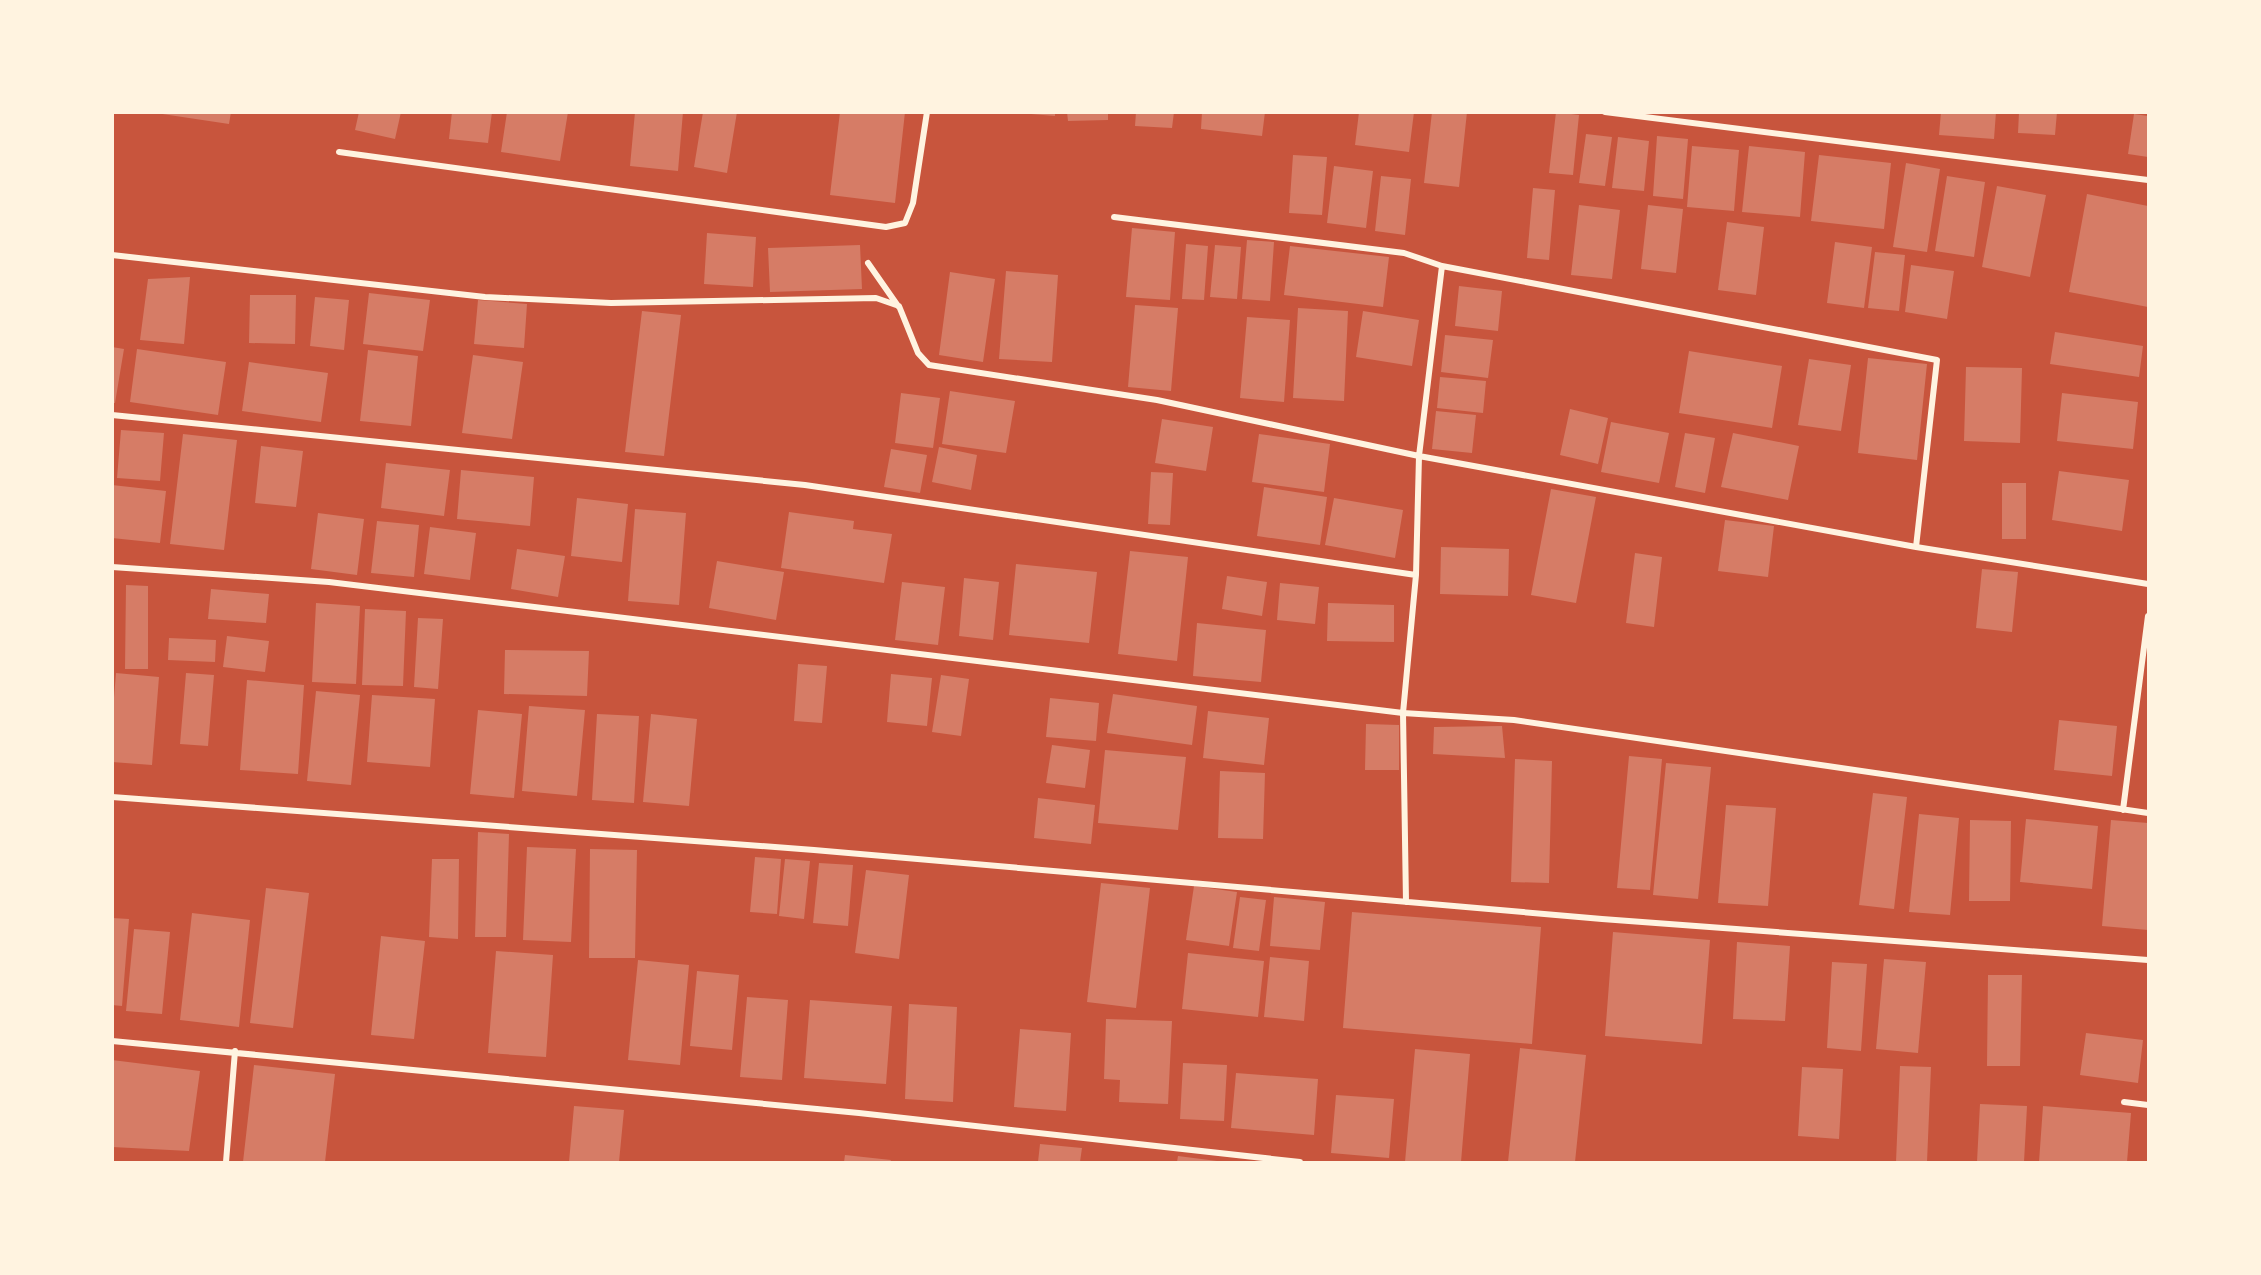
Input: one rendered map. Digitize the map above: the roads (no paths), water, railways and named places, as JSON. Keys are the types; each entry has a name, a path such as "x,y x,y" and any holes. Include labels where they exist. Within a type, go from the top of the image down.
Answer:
{"street":[{"path":"339,152 886,227 905,222 913,203 927,112"},
{"path":"1605,112 2148,180"},
{"path":"1114,217 1404,253 1442,266 1937,360 1916,547"},
{"path":"112,255 485,297 611,303 876,298 898,306"},
{"path":"868,263 898,306 918,353 929,365 1157,400 1419,456 1916,547 2148,584"},
{"path":"1406,902 1403,713 1416,575 1419,456 1442,266"},
{"path":"112,415 805,485 1416,575"},
{"path":"112,567 329,582 1403,713 1514,720 2148,813"},
{"path":"2123,810 2148,616"},
{"path":"112,797 814,850 1591,918 2148,960"},
{"path":"112,1041 235,1051 859,1113 1300,1162"},
{"path":"226,1162 235,1051"},
{"path":"2124,1102 2148,1105"},
{"path":"1229,1162 1230,1155"}]}
